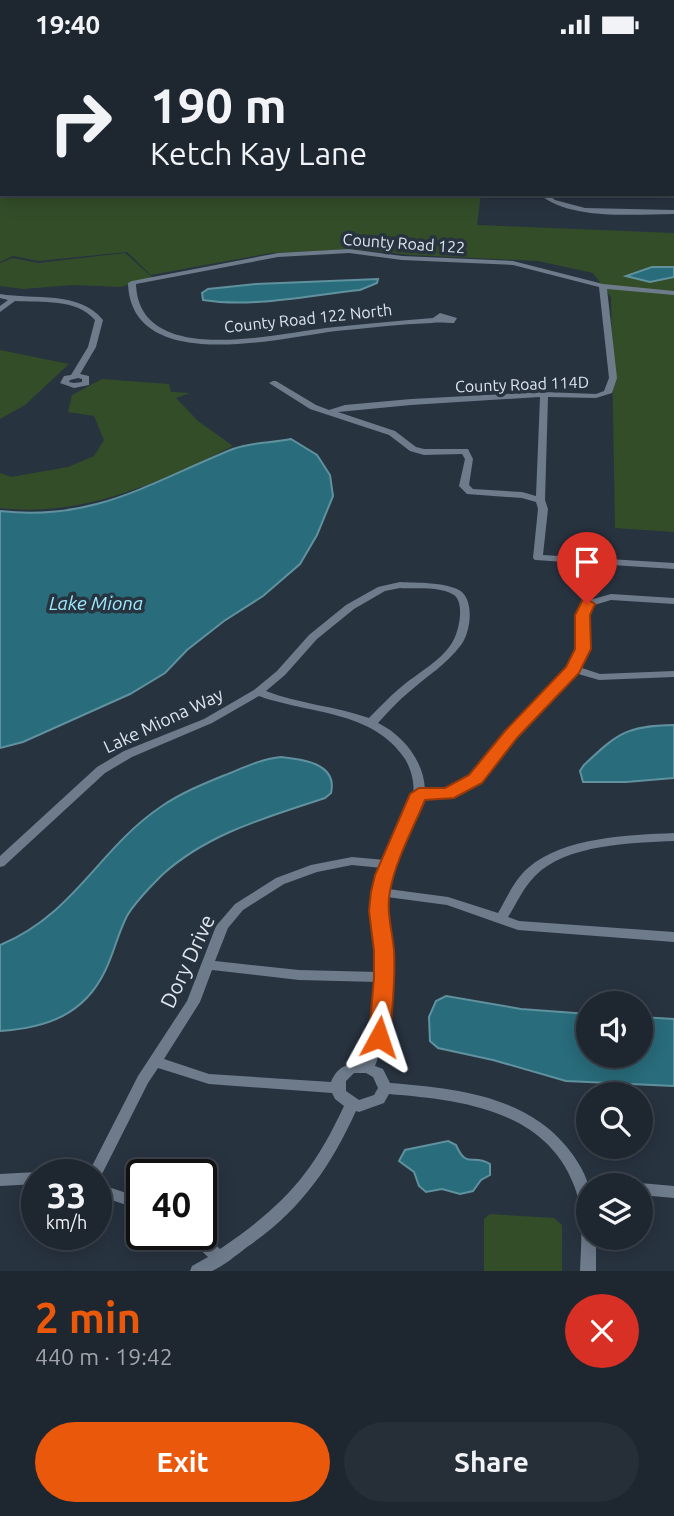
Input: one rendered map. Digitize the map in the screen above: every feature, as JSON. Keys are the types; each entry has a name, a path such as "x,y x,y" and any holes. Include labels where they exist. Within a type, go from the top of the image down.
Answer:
{"street":[{"path":"544,196 553,203 579,208 674,212"},
{"name":"County Road 122","path":"132,283 278,255 349,251 402,258 513,263 603,286 674,293"},
{"name":"County Road 122 North","path":"132,283 131,299 138,315 167,335 186,339 213,342 268,338 435,320"},
{"name":"County Road 114D","path":"330,412 345,408 544,394 608,393 613,377 603,286"},
{"path":"0,296 79,305 96,315 99,320 89,355 75,371 75,376"},
{"path":"0,310 13,299"},
{"path":"273,383 313,407 392,433 420,451 465,451 469,459 464,486 470,492 522,495 540,499"},
{"path":"544,394 540,499 543,504 538,558 674,566"},
{"name":"Lake Miona Way","path":"0,863 101,770 128,754 208,721 258,692 281,673 337,615 382,589 408,585 437,587 456,593 462,598 466,612 458,641 444,658 403,691 371,723"},
{"path":"419,794 447,794 475,779 511,734 573,669 583,649 582,615 587,604 611,597 674,601"},
{"path":"573,669 599,677 674,674"},
{"path":"258,692 293,705 337,711 371,723 391,736 408,753 416,769 419,794 380,892 378,911 384,951 384,977 379,1037 367,1068"},
{"path":"500,920 532,871 550,859 596,845 674,837"},
{"name":"Dory Drive","path":"103,1159 155,1061 184,1020 222,926 239,907 261,891 297,873 334,863 369,862 389,865"},
{"path":"380,892 448,901 500,920 535,927 674,937"},
{"path":"208,965 299,975 384,977"},
{"path":"155,1061 209,1079 336,1088"},
{"path":"367,1068 379,1073 385,1089 383,1094 374,1103 352,1104 341,1098 336,1088 340,1076 345,1072 367,1068"},
{"path":"385,1089 474,1098 510,1111 556,1144 577,1173"},
{"path":"198,1271 267,1224 311,1183 332,1150 352,1104"},
{"path":"0,1180 21,1179"},
{"path":"653,1190 674,1192"},
{"path":"211,1250 219,1258"},
{"path":"588,1250 588,1271"}],"green space":[{"path":"0,196 481,196 477,225 674,233 674,532 615,528 611,297 593,273 538,261 411,255 355,249 271,253 151,275 127,252 38,261 13,256 0,262"},
{"path":"125,253 153,278 120,287 72,285 24,289 0,286 0,263 13,258 38,263"},
{"path":"0,350 69,364 25,405 0,419"},
{"path":"102,379 169,384 171,392 190,393 176,398 198,421 233,446 149,484 91,502 31,510 0,508 0,473 11,477 68,467 94,456 104,440 94,416 68,412 72,395"},
{"path":"490,1214 554,1218 562,1225 562,1271 484,1271 484,1219"}],"water":[{"path":"652,267 674,267 674,277 650,282 626,276"},
{"path":"378,279 377,283 360,290 262,302 203,300 202,293 208,289 256,284"},
{"name":"Lake Miona","path":"291,439 317,455 330,475 333,496 317,535 300,564 263,596 224,621 187,650 165,673 130,694 23,742 0,748 0,511 65,511 93,505 121,497 240,447"},
{"path":"674,725 674,778 583,782 580,771 584,765 624,733 644,727"},
{"path":"281,757 307,761 324,769 332,783 331,793 325,798 239,828 180,860 157,880 130,911 105,971 86,999 75,1009 48,1022 33,1027 0,1031 0,945 26,932 48,916 121,841 162,806 217,778 259,762"},
{"path":"446,996 521,1009 576,1013 576,1068 653,1068 653,1018 674,1019 674,1086 653,1085 653,1082 566,1081 493,1060 438,1048 430,1041 429,1017 436,1001"},
{"path":"448,1141 456,1145 463,1157 490,1164 490,1175 481,1180 473,1191 460,1194 442,1189 426,1192 419,1186 414,1172 399,1161 405,1150"}],"route":[{"path":"379,1037 384,977 384,951 378,911 380,892 384,875 419,794 447,794 468,785 511,734 573,669 583,649 582,615 587,604"}]}
